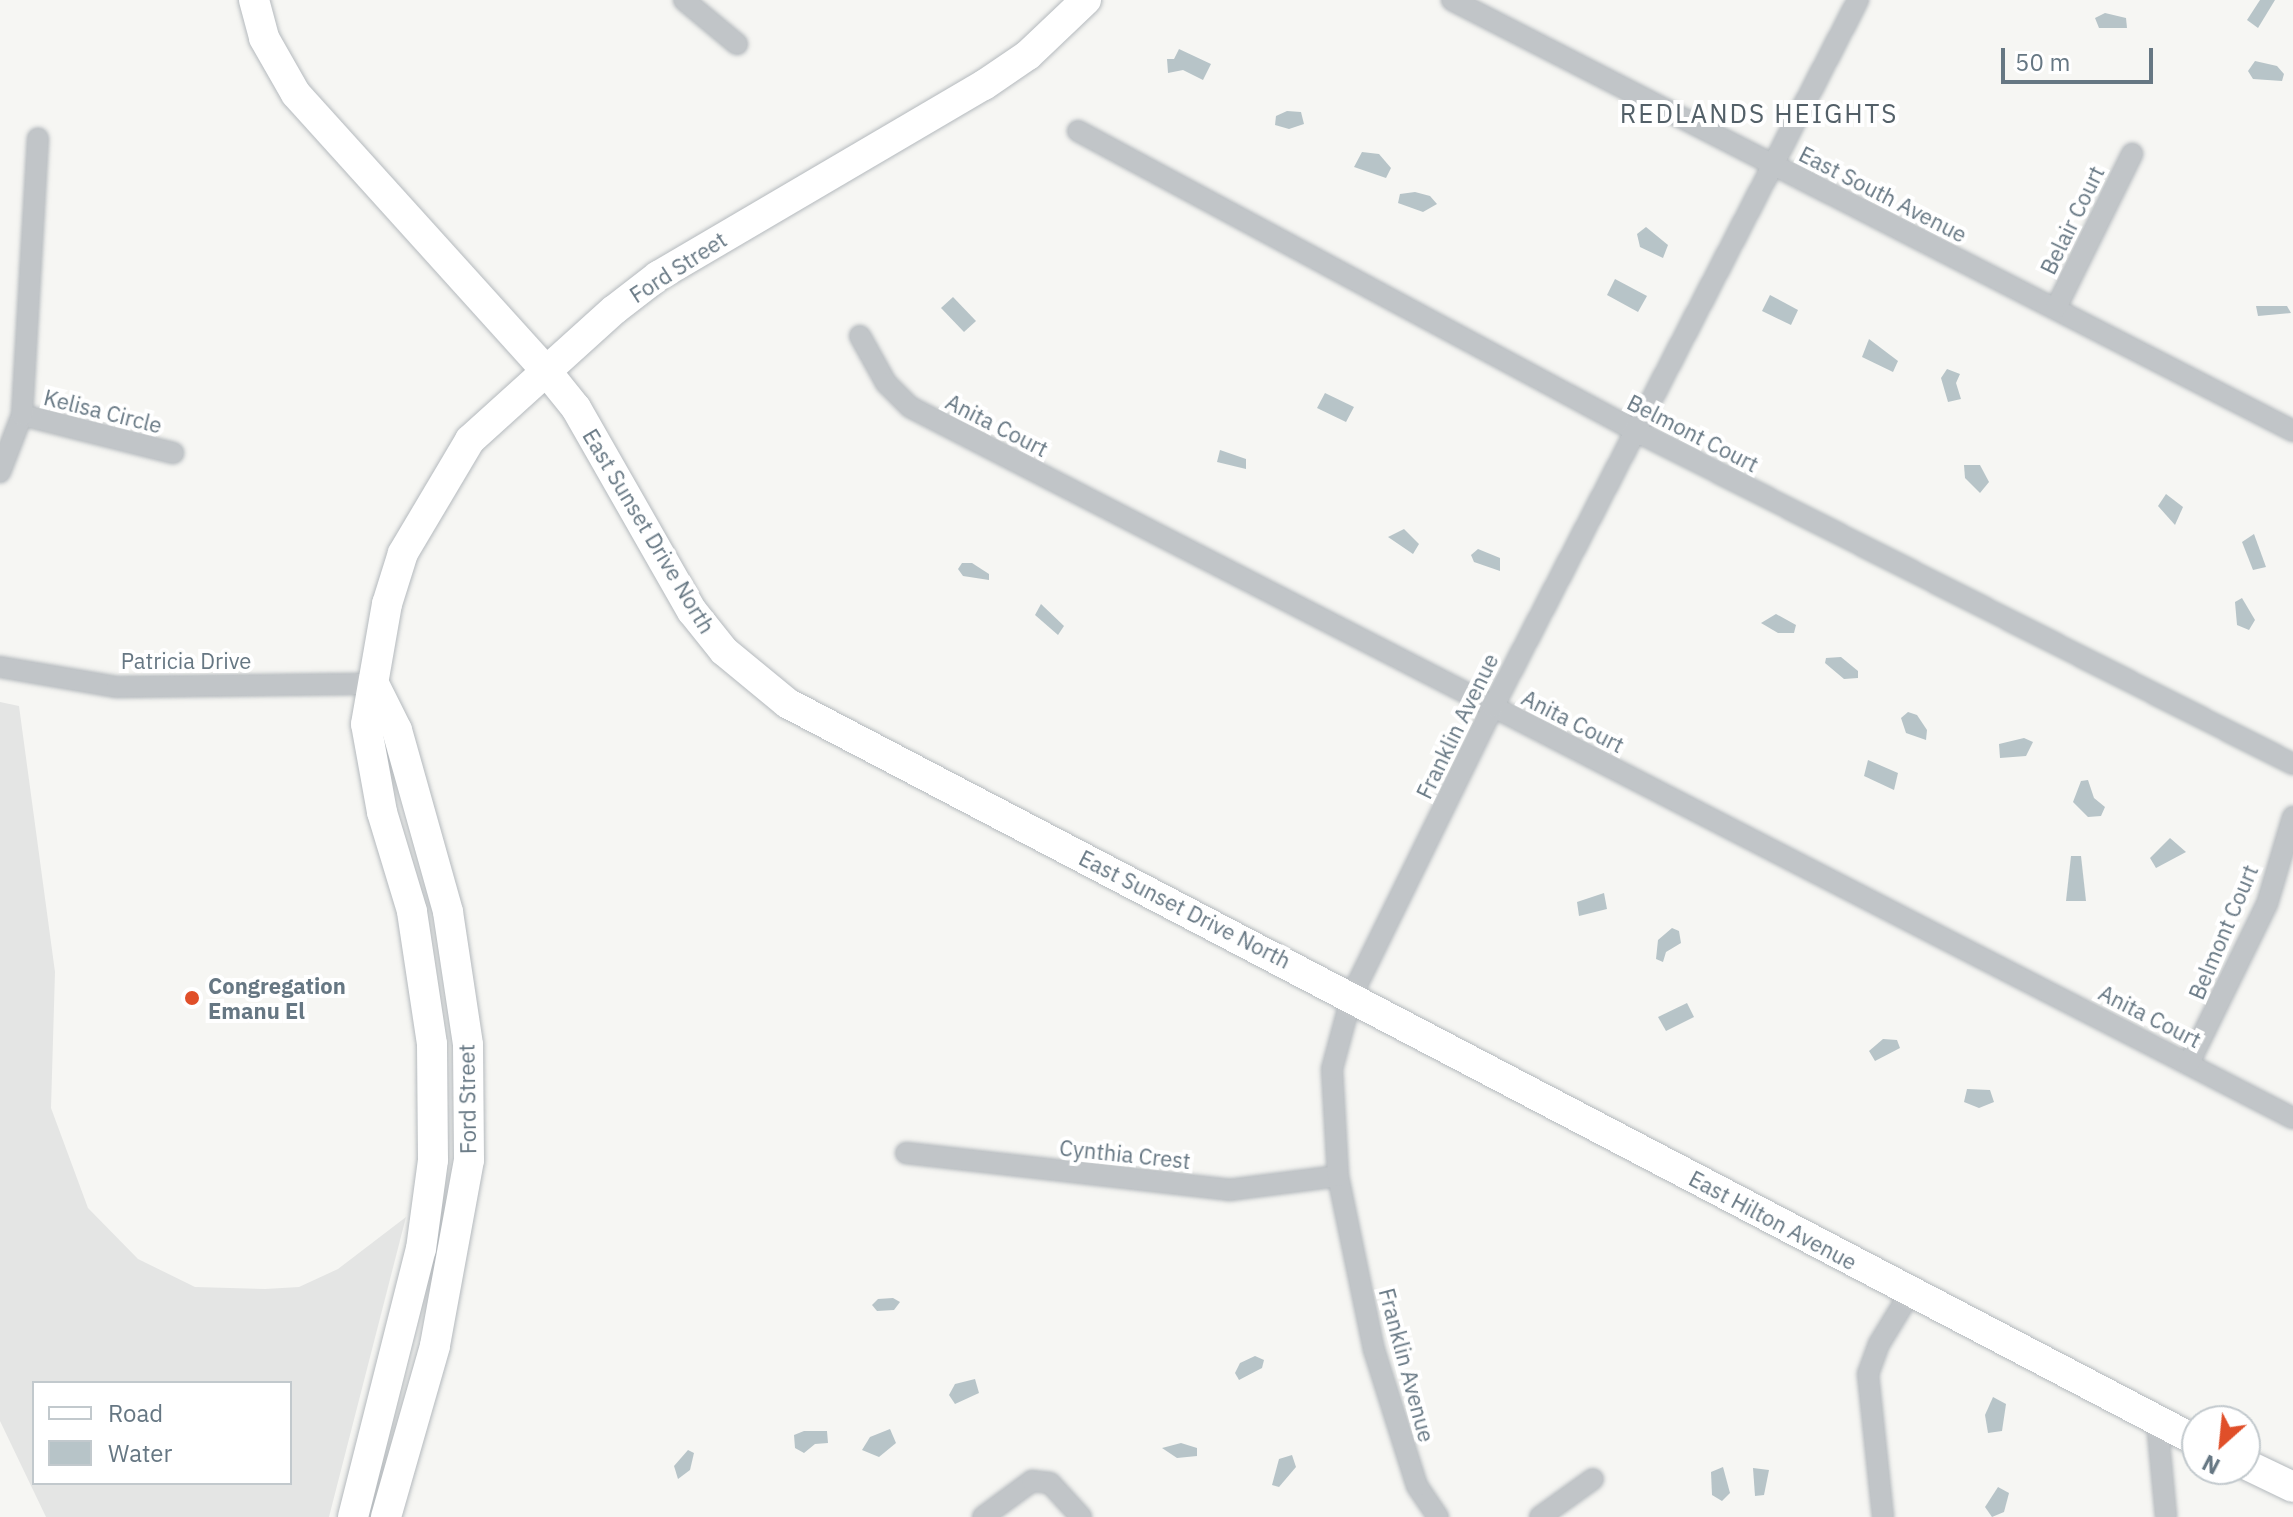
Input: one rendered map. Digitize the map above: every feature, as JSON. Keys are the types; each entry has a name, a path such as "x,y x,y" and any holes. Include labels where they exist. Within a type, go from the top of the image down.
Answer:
{"street":[{"name":"East Sunset Drive North","path":"254,0 264,38 296,94 576,408 692,611 748,674 787,703 1352,995"},
{"path":"684,0 737,44"},
{"name":"Ford Street","path":"353,1517 400,1340 433,1160 432,1044 412,911 382,812 366,724 387,604 403,553 430,500 470,440 658,276 984,85 1028,55 1086,0"},
{"name":"East South Avenue","path":"1452,0 2293,431"},
{"name":"Franklin Avenue","path":"1438,1517 1417,1486 1374,1350 1338,1176 1332,1069 1352,995 1493,707 1634,430 1776,166 1858,0"},
{"name":"Belmont Court","path":"1078,131 1634,430 2293,764"},
{"path":"0,472 22,415 38,138"},
{"name":"Belair Court","path":"2056,308 2132,154"},
{"name":"Anita Court","path":"860,336 886,383 910,407 2293,1118"},
{"name":"Kelisa Circle","path":"22,415 173,453"},
{"name":"Patricia Drive","path":"0,667 117,687 374,684"},
{"name":"Ford Street","path":"374,684 397,730 448,912 468,1045 469,1160 458,1235 435,1346 386,1517"},
{"name":"Belmont Court","path":"2189,1063 2267,904 2293,817"},
{"name":"East Hilton Avenue","path":"1352,995 1910,1293 2181,1433"},
{"name":"Cynthia Crest","path":"906,1153 1229,1190 1338,1176"},
{"path":"1883,1517 1868,1374 1879,1344 1910,1293"},
{"path":"400,1340 412,1359 391,1432 402,1455"},
{"path":"2157,1421 2166,1517"},
{"path":"2261,1472 2293,1487"},
{"path":"1540,1517 1593,1479"},
{"path":"983,1517 1032,1481 1050,1483 1081,1517"}],"shaded area":[{"path":"0,702 19,706 55,972 51,1108 88,1208 138,1259 195,1287 265,1289 299,1287 338,1269 406,1217 329,1517 46,1517 0,1421"}],"water":[{"path":"2260,0 2275,0 2258,28 2247,20"},
{"path":"2105,13 2126,18 2127,28 2099,28 2095,18"},
{"path":"1179,49 1211,64 1203,80 1183,70 1168,73 1167,59 1174,59"},
{"path":"2255,61 2277,66 2284,74 2282,81 2253,79 2248,71"},
{"path":"1287,111 1301,112 1304,124 1289,129 1275,125 1276,116"},
{"path":"1362,152 1379,154 1391,168 1386,178 1354,167"},
{"path":"1415,192 1430,196 1437,204 1423,212 1398,203 1400,194"},
{"path":"1646,227 1668,245 1663,258 1640,247 1637,234"},
{"path":"1615,279 1647,296 1638,312 1607,295"},
{"path":"1770,295 1798,310 1791,325 1762,311"},
{"path":"953,297 976,321 964,332 941,308"},
{"path":"2256,306 2287,306 2291,313 2258,316"},
{"path":"1869,339 1898,361 1893,372 1862,357"},
{"path":"1947,369 1960,374 1956,383 1961,399 1948,402 1941,378"},
{"path":"1325,393 1354,407 1346,422 1317,408"},
{"path":"1220,450 1246,459 1246,469 1217,462"},
{"path":"1964,465 1980,465 1989,482 1980,493 1965,478"},
{"path":"2166,494 2183,507 2175,525 2158,506"},
{"path":"1404,529 1419,544 1413,554 1388,537"},
{"path":"2254,534 2266,567 2253,570 2242,542"},
{"path":"1478,549 1500,558 1500,571 1474,562 1471,555"},
{"path":"962,563 972,563 989,574 989,580 963,576 958,569"},
{"path":"2242,598 2255,620 2249,630 2237,625 2235,602"},
{"path":"1041,604 1064,626 1058,635 1035,615"},
{"path":"1776,614 1796,625 1794,633 1778,633 1761,623"},
{"path":"1841,657 1858,671 1858,678 1844,679 1825,663 1826,658"},
{"path":"1908,712 1917,715 1927,730 1926,740 1906,733 1901,718"},
{"path":"2024,738 2033,742 2026,756 2000,758 1999,744"},
{"path":"1868,760 1898,773 1894,790 1864,776"},
{"path":"2088,780 2094,798 2105,807 2101,816 2088,817 2073,802 2081,781"},
{"path":"2170,838 2186,852 2156,868 2150,858"},
{"path":"2071,856 2081,856 2086,901 2066,901"},
{"path":"1604,893 1607,909 1579,916 1577,902"},
{"path":"1672,928 1679,931 1681,943 1666,952 1663,962 1656,959 1658,940"},
{"path":"1687,1003 1694,1017 1666,1031 1658,1017"},
{"path":"1883,1039 1897,1040 1900,1048 1875,1061 1869,1051"},
{"path":"1967,1089 1990,1090 1994,1102 1979,1108 1964,1102"},
{"path":"893,1298 900,1302 894,1310 877,1311 872,1305 878,1299"},
{"path":"1255,1356 1264,1360 1262,1368 1239,1380 1235,1373 1240,1363"},
{"path":"975,1379 979,1393 955,1404 949,1395 955,1384"},
{"path":"1993,1397 2006,1404 2002,1431 1988,1433 1985,1415"},
{"path":"890,1429 896,1443 879,1457 862,1450 870,1437"},
{"path":"804,1431 827,1431 828,1443 815,1444 804,1453 795,1448 794,1435"},
{"path":"1181,1443 1197,1448 1197,1456 1177,1458 1162,1448"},
{"path":"688,1450 694,1453 690,1470 678,1479 674,1466"},
{"path":"1292,1455 1296,1467 1279,1487 1272,1485 1279,1459"},
{"path":"1723,1467 1730,1493 1722,1501 1712,1495 1711,1472"},
{"path":"1753,1468 1769,1470 1764,1495 1755,1496"},
{"path":"1998,1487 2009,1493 2004,1512 1992,1517 1985,1507"}],"place":[{"name":"Congregation Emanu El","path":"192,998"}],"district":[{"name":"REDLANDS HEIGHTS","path":"1759,114"}]}
